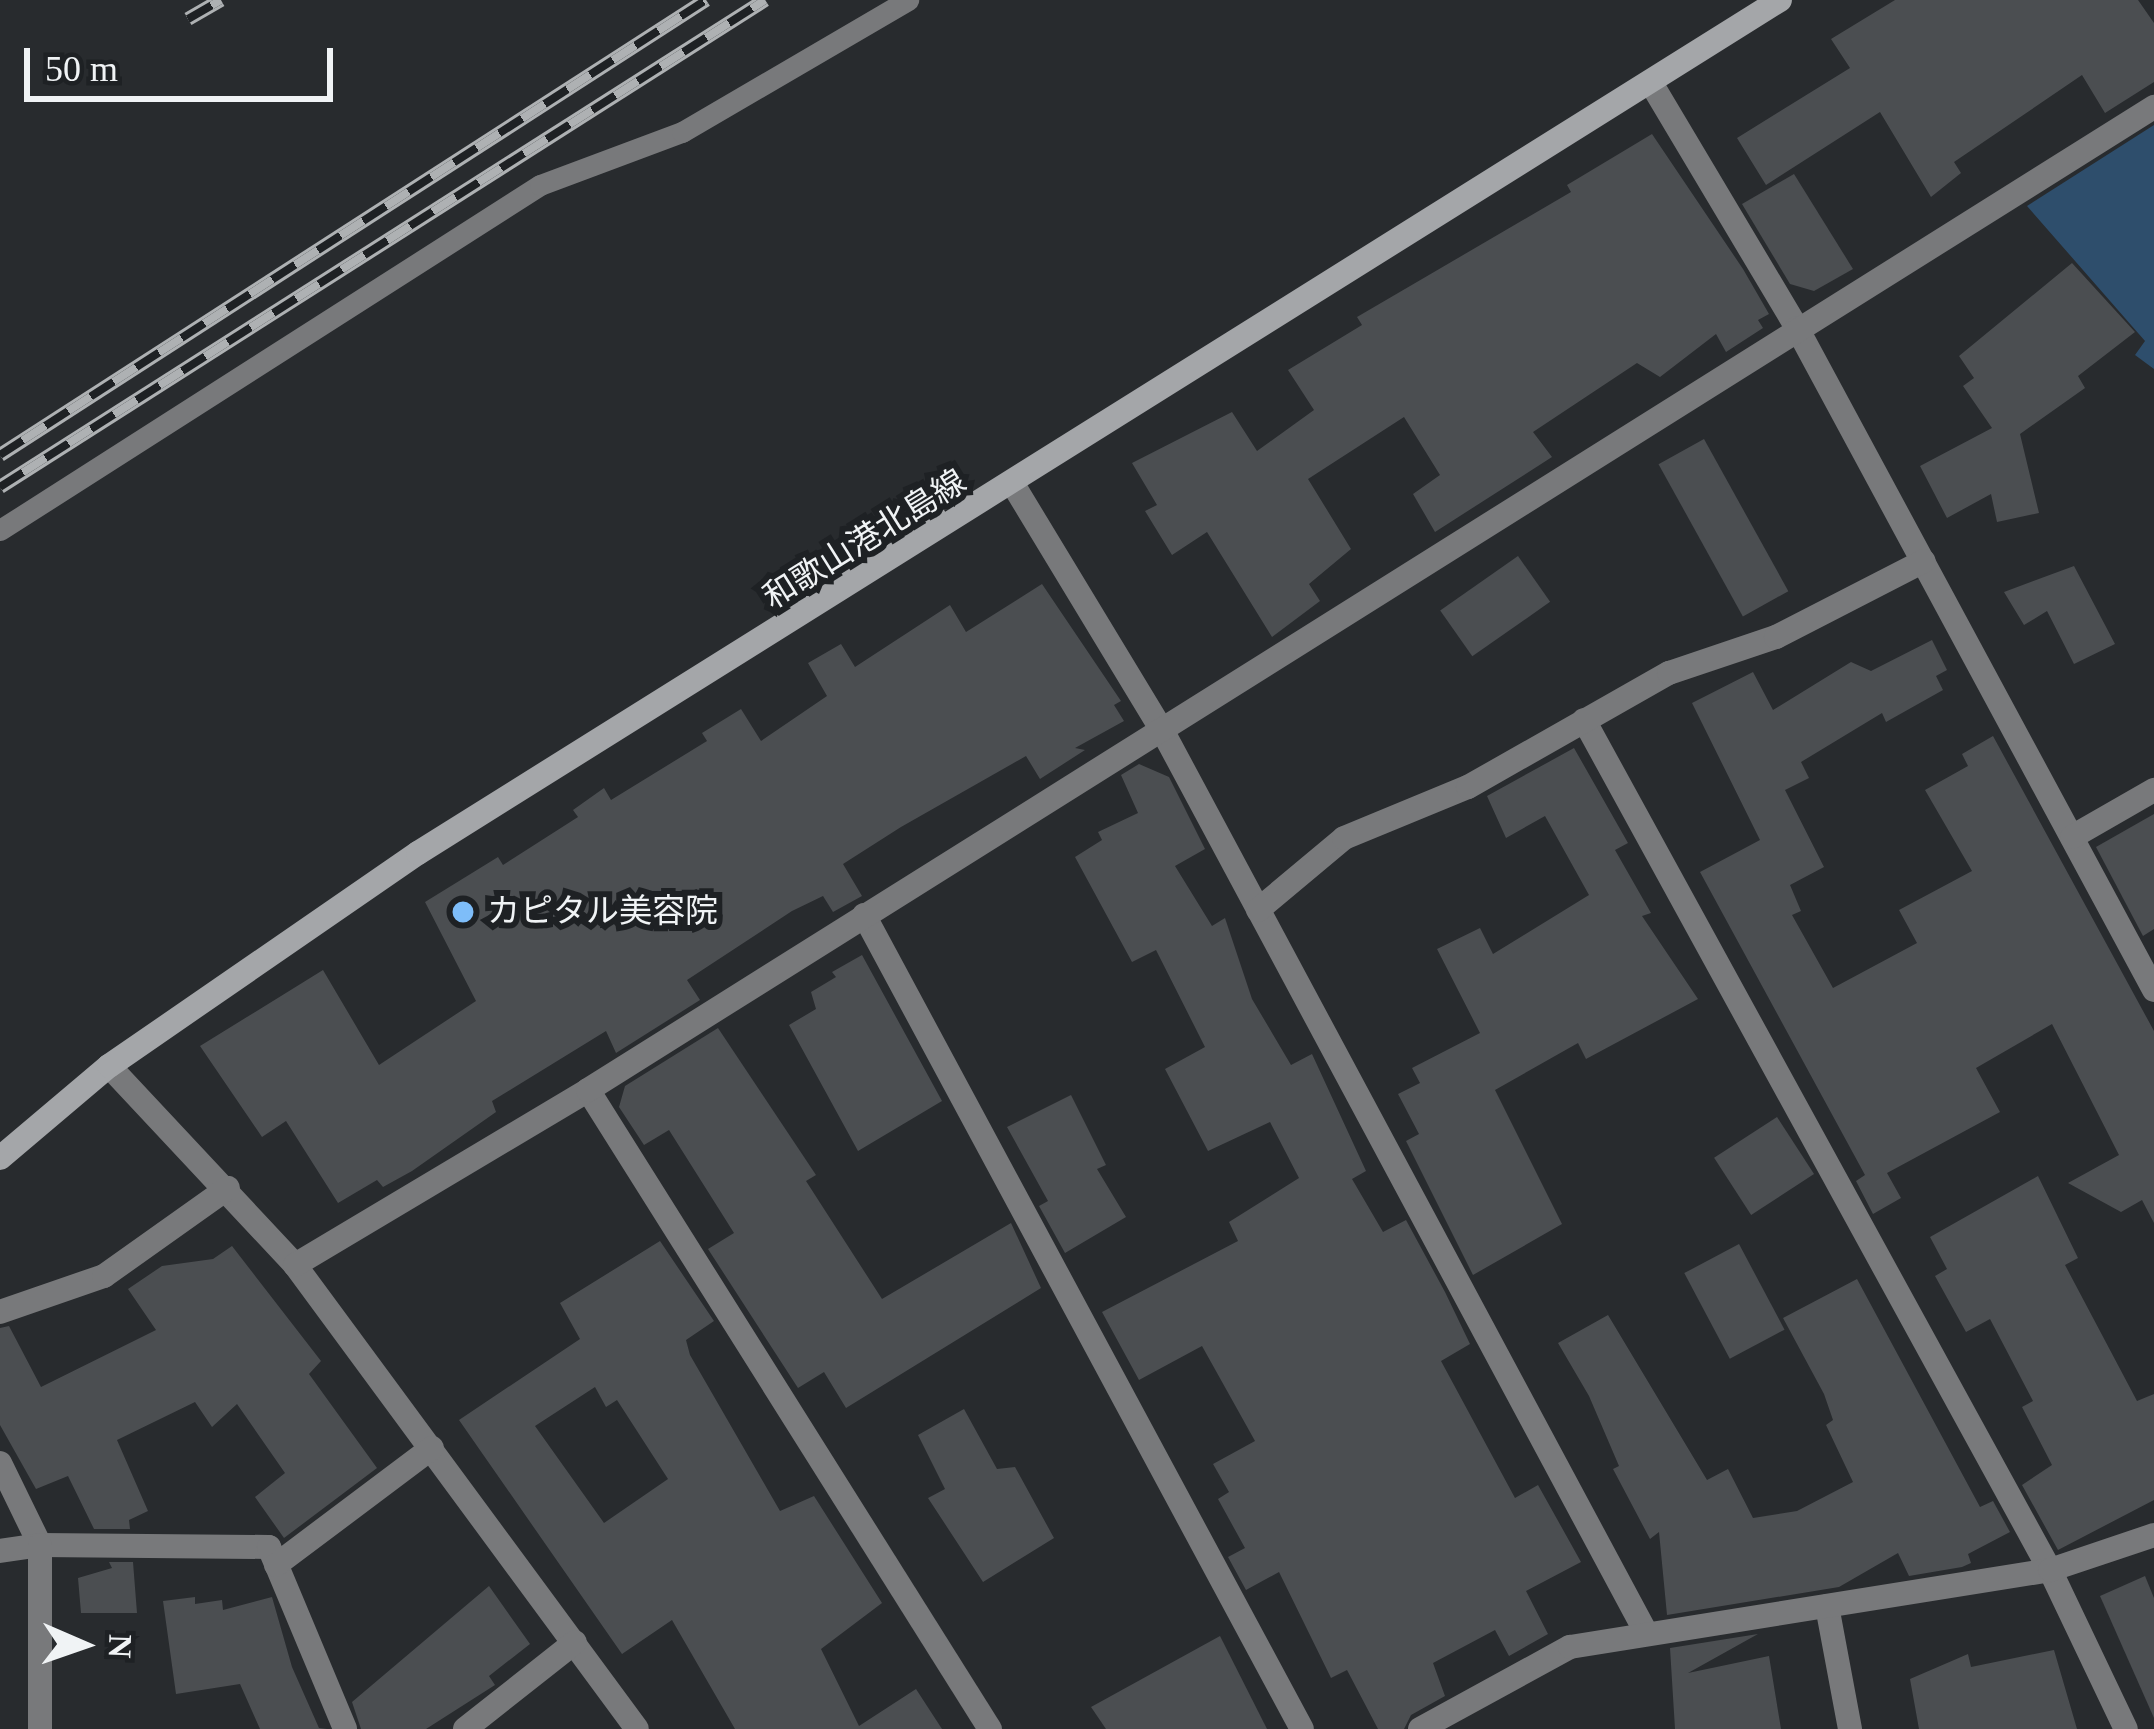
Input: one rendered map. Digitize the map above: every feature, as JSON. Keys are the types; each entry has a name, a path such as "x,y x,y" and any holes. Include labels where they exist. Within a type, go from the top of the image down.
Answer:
{"main road":[{"name":"和歌山港北島線","path":"0,1158 110,1066 418,854 1014,487 1780,0"}],"street":[{"path":"1651,83 1797,328 2154,990"},
{"path":"295,1265 588,1090 2154,107"},
{"path":"1014,487 1162,730 1644,1629"},
{"path":"1258,910 1344,838 1468,787 1669,674 1776,637 1924,561"},
{"path":"1584,720 2050,1570 2126,1729"},
{"path":"2072,837 2154,790"},
{"path":"864,915 1302,1729"},
{"path":"110,1066 228,1187 295,1265 637,1729"},
{"path":"588,1090 990,1729"},
{"path":"0,1312 104,1276 228,1187"},
{"path":"276,1565 432,1448"},
{"path":"0,1463 40,1545 40,1729"},
{"path":"1420,1729 1570,1647 1644,1629 2050,1570 2154,1535"},
{"path":"0,1552 40,1545 269,1547 345,1729"},
{"path":"1827,1606 1850,1729"},
{"path":"465,1729 575,1642"}],"lane":[{"path":"0,530 540,184 682,132 908,0"}],"shaded area":[{"path":"2154,125 2154,369 2135,355 2145,341 2027,206"}],"building":[{"path":"1895,0 2138,0 2154,23 2154,82 2105,113 2082,75 1954,162 1961,173 1931,197 1880,112 1766,185 1737,138 1850,68 1831,39"},
{"path":"1652,134 1769,314 1758,320 1763,328 1726,352 1716,334 1660,377 1637,363 1533,432 1552,457 1435,532 1413,494 1440,475 1404,417 1308,479 1351,549 1309,584 1320,601 1272,637 1207,532 1172,555 1145,511 1157,505 1132,463 1232,412 1257,451 1314,410 1288,370 1362,325 1357,317 1571,192 1567,185"},
{"path":"1794,174 1853,269 1814,291 1790,284 1742,204"},
{"path":"2072,263 2135,332 2078,376 2085,388 2020,434 2039,513 1997,522 1991,494 1947,518 1920,466 1992,428 1963,386 1974,378 1959,356"},
{"path":"1704,439 1788,591 1743,616 1659,464"},
{"path":"1518,556 1550,602 1472,656 1440,610"},
{"path":"2074,566 2115,644 2074,664 2047,611 2024,625 2004,592"},
{"path":"1042,584 1121,701 1114,705 1124,721 1075,748 1085,750 1040,779 1026,756 901,827 843,864 862,896 833,912 823,896 792,911 687,980 700,1000 616,1053 606,1031 492,1101 496,1112 383,1187 377,1180 338,1203 286,1121 262,1137 200,1046 323,970 379,1065 476,1001 425,902 498,857 503,865 578,817 573,810 604,788 611,800 707,741 702,733 741,709 761,741 827,696 808,663 841,644 855,667 950,605 966,632"},
{"path":"1932,640 1947,670 1936,676 1943,690 1886,722 1882,713 1801,762 1809,778 1785,790 1824,867 1790,885 1801,911 1792,915 1833,988 1917,943 1899,910 1972,871 1925,790 1968,766 1962,754 1993,736 2154,1031 2154,1223 2142,1200 2121,1212 2068,1183 2119,1155 2052,1024 1976,1068 2000,1112 1887,1173 1901,1198 1873,1214 1856,1181 1865,1175 1700,872 1760,840 1692,703 1753,672 1773,710 1851,662 1871,671"},
{"path":"1574,748 1628,843 1615,850 1651,913 1642,916 1698,999 1586,1059 1578,1043 1495,1090 1562,1224 1473,1275 1406,1141 1419,1134 1398,1094 1420,1083 1412,1068 1480,1033 1437,949 1480,928 1493,954 1589,895 1545,816 1506,838 1487,796"},
{"path":"1139,764 1169,777 1205,849 1175,866 1212,926 1225,918 1252,999 1291,1065 1312,1054 1366,1171 1352,1179 1383,1232 1406,1220 1445,1292 1470,1344 1441,1361 1515,1498 1538,1485 1581,1562 1526,1591 1548,1634 1509,1656 1495,1630 1433,1663 1445,1696 1411,1715 1404,1729 1378,1729 1347,1670 1331,1678 1279,1572 1246,1590 1228,1557 1245,1548 1218,1499 1229,1492 1213,1464 1255,1441 1202,1346 1139,1380 1102,1312 1238,1241 1229,1222 1299,1178 1270,1122 1208,1151 1165,1069 1205,1047 1156,950 1132,962 1075,857 1102,840 1098,832 1138,813 1121,775"},
{"path":"2154,814 2154,929 2143,936 2096,847"},
{"path":"862,955 942,1101 858,1151 789,1025 816,1009 811,992 836,977 832,972"},
{"path":"718,1028 816,1175 806,1181 882,1299 1011,1223 1041,1288 846,1408 824,1372 798,1388 708,1249 734,1233 669,1130 644,1145 619,1107 625,1086"},
{"path":"1071,1095 1106,1165 1097,1169 1126,1217 1065,1253 1039,1206 1048,1201 1007,1127"},
{"path":"1777,1117 1814,1174 1751,1215 1714,1158"},
{"path":"2038,1176 2078,1258 2065,1265 2137,1401 2154,1394 2154,1500 2058,1550 2022,1485 2052,1465 2022,1407 2033,1401 1990,1319 1966,1332 1935,1276 1947,1269 1930,1237"},
{"path":"660,1241 714,1321 686,1340 690,1355 780,1511 814,1496 882,1603 821,1649 859,1726 916,1689 942,1729 735,1729 672,1620 622,1654 459,1420 580,1339 560,1303","holes":["595,1387 606,1407 617,1400 668,1479 604,1523 535,1426"]},
{"path":"1739,1244 1785,1330 1730,1359 1684,1273"},
{"path":"232,1246 321,1361 309,1374 377,1468 284,1538 255,1497 285,1473 237,1404 212,1427 195,1402 117,1440 148,1511 129,1520 130,1529 94,1529 68,1476 36,1489 0,1425 0,1328 9,1326 41,1387 156,1330 128,1289 162,1266 213,1259"},
{"path":"1857,1279 1980,1507 1993,1501 2010,1532 1968,1554 1971,1563 1962,1567 1909,1576 1898,1553 1839,1587 1667,1615 1659,1532 1650,1539 1613,1469 1619,1466 1589,1396 1558,1343 1608,1315 1707,1480 1728,1469 1753,1518 1797,1511 1853,1482 1826,1425 1833,1420 1824,1394 1783,1318"},
{"path":"964,1409 997,1469 1015,1467 1054,1538 983,1582 928,1498 945,1489 918,1435"},
{"path":"109,1562 133,1562 137,1613 81,1613 78,1578 112,1568"},
{"path":"2145,1576 2154,1598 2154,1718 2100,1596"},
{"path":"489,1586 530,1644 489,1676 495,1685 426,1729 361,1729 352,1702"},
{"path":"195,1597 195,1604 222,1600 223,1610 272,1597 292,1667 319,1728 327,1729 260,1729 240,1684 176,1694 163,1601"},
{"path":"1758,1634 1688,1673 1769,1656 1781,1729 1675,1729 1670,1648"},
{"path":"1220,1636 1267,1729 1106,1729 1091,1707"},
{"path":"2054,1650 2077,1729 1919,1729 1910,1679 1968,1654 1971,1667"}],"railway":[{"path":"188,19 221,0"},
{"path":"0,455 706,0"},
{"path":"0,487 765,0"}],"place":[{"name":"カピタル美容院","path":"463,912"}]}
